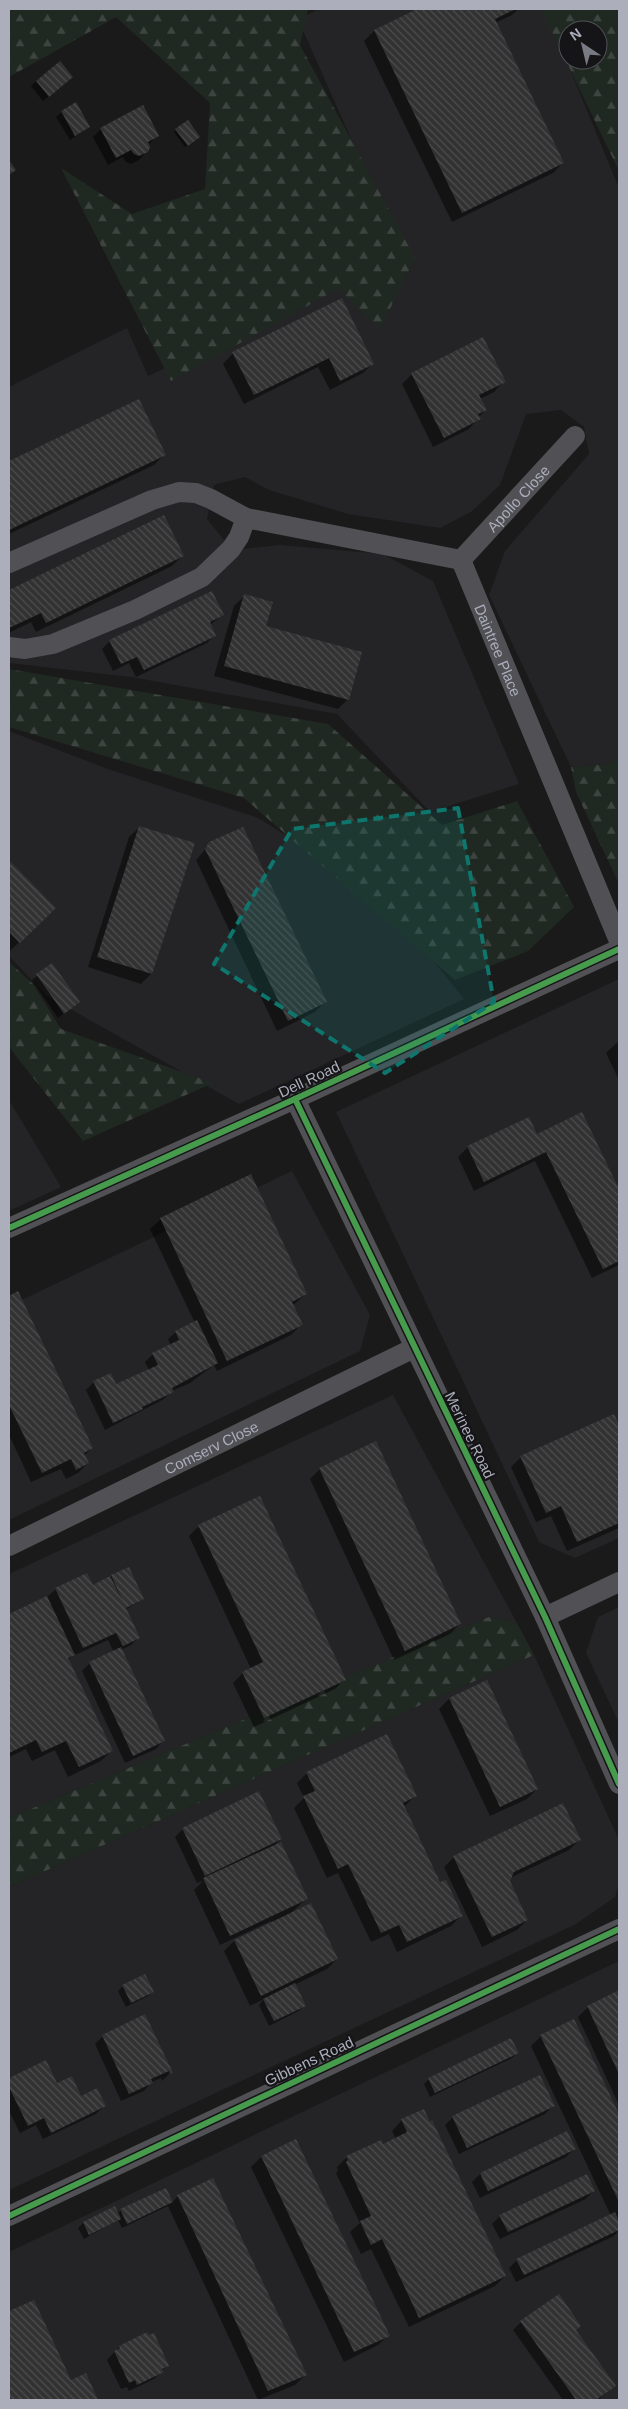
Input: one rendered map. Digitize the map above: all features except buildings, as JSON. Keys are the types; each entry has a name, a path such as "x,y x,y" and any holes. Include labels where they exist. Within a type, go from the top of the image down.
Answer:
{"street":[{"name":"Apollo Close","path":"460,560 575,436"},
{"path":"9,563 152,500 179,492 196,493 246,518 460,560"},
{"path":"9,647 26,649 53,644 135,610 202,577 231,549 239,537 246,518"},
{"name":"Daintree Place","path":"460,560 619,941"},
{"name":"Dell Road","path":"9,1228 295,1099 619,949"},
{"name":"Merinee Road","path":"295,1099 545,1617 619,1784"},
{"name":"Comserv Close","path":"9,1546 414,1348"},
{"path":"545,1617 619,1582"},
{"name":"Gibbens Road","path":"9,2216 619,1929"}],"highlighted area":[{"path":"458,808 494,1002 385,1073 214,964 292,829"}],"shaded area":[{"path":"319,9 545,9 558,40 558,70 570,70 619,188 619,758 607,764 571,767 489,595 505,551 589,454 584,427 561,410 526,414 500,485 471,512 440,528 348,514 269,490 245,477 214,485 207,519 232,550 280,545 383,554 433,581 519,784 430,812 337,714 131,677 9,663 9,387 127,328 148,376 403,256 298,19"},
{"path":"9,731 108,769 258,818 377,891 464,999 239,1104 47,996 9,956"},
{"path":"619,979 619,1538 575,1558 539,1542 336,1112"},
{"path":"9,1100 61,1187 9,1211"},
{"path":"292,1171 370,1315 360,1351 9,1520 9,1306"},
{"path":"393,1395 517,1623 489,1617 9,1818 9,1574"},
{"path":"619,1607 619,1723 586,1653 598,1617"},
{"path":"534,1655 619,1840 619,1883 615,1897 576,1924 9,2190 9,1887"},
{"path":"619,1961 619,2400 9,2400 9,2252"}],"green space":[{"path":"9,9 308,9 300,45 415,258 380,329 338,289 171,381 61,168 132,214 205,189 210,103 116,17 9,77"},
{"path":"541,9 619,9 619,171 570,70 608,70 608,20 558,20 558,44"},
{"path":"9,669 328,724 442,825 517,801 574,907 528,951 455,980 244,798 9,727"},
{"path":"619,758 619,884 576,792 571,767 607,764"},
{"path":"9,962 33,984 61,1029 213,1083 83,1141 9,1047"},
{"path":"489,1617 517,1623 534,1655 9,1887 9,1818"}],"cycle path":[{"path":"9,1228 295,1099 619,949"},
{"path":"295,1099 545,1617 619,1784"},
{"path":"9,2216 619,1929"}]}
